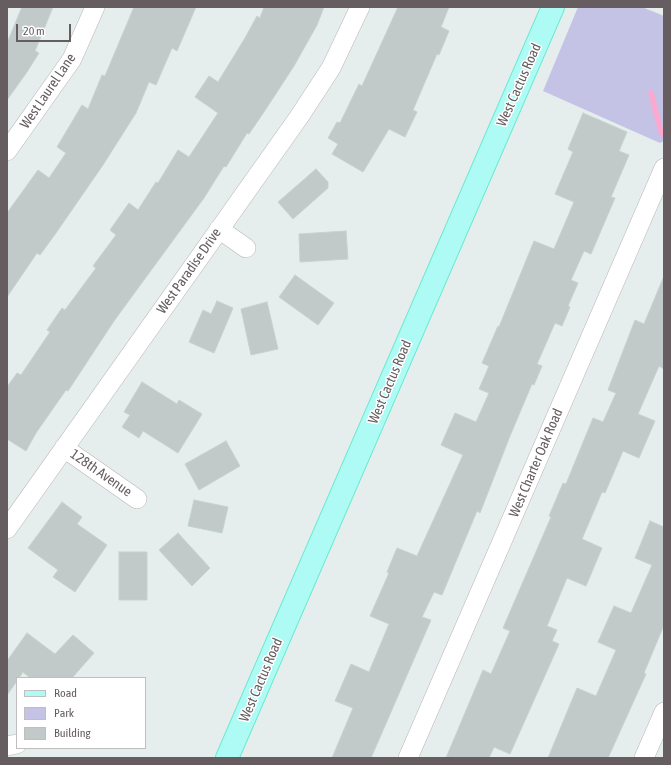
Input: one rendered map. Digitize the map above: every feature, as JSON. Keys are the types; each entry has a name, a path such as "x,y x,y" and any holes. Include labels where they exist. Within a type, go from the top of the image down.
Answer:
{"main road":[{"name":"West Cactus Road","path":"226,758 553,7"}],"street":[{"name":"West Laurel Lane","path":"7,151 72,59 95,7"},
{"name":"West Paradise Drive","path":"7,529 331,68 360,7"},
{"name":"West Charter Oak Road","path":"408,758 664,168"},
{"path":"219,228 246,248"},
{"name":"128th Avenue","path":"64,448 137,499"},
{"path":"644,758 664,712"}],"green space":[{"path":"578,7 642,7 664,16 664,141 660,143 543,91"}],"building":[{"path":"22,7 53,7 35,51 39,53 7,100 7,43"},
{"path":"134,7 196,7 177,51 172,48 156,85 149,82 136,113 103,165 40,255 37,253 7,297 7,213 38,170 49,178 66,153 57,147 82,105 88,109 102,75 105,76"},
{"path":"264,7 324,7 317,25 294,66 266,109 249,134 247,133 226,167 224,166 204,198 114,321 68,391 66,390 36,433 26,451 7,439 7,387 17,373 21,375 50,332 47,330 62,308 65,310 96,268 93,266 116,235 110,230 129,203 138,210 156,182 158,183 178,150 189,157 218,113 195,97 209,76 218,82 257,16 260,18"},
{"path":"398,7 449,7 441,27 449,31 439,55 437,54 413,110 417,112 405,137 389,129 363,172 332,154 338,144 328,138 337,122 340,123 359,84 362,86"},
{"path":"583,113 627,132 619,151 629,155 611,197 615,198 591,254 584,251 571,280 578,283 568,306 570,307 562,326 555,323 537,364 542,366 534,385 532,384 510,436 480,513 477,511 442,595 434,592 422,617 431,620 371,758 332,758 353,708 335,701 351,664 369,672 389,624 370,616 389,573 387,572 397,548 417,556 463,455 441,445 455,413 476,422 489,393 479,389 489,366 482,363 498,326 499,327 534,241 554,249 574,202 555,194 573,152 568,149"},
{"path":"316,169 328,182 328,188 293,219 278,202"},
{"path":"346,231 348,259 300,262 299,234"},
{"path":"295,275 334,303 318,325 279,297"},
{"path":"664,276 664,369 659,366 638,414 655,421 639,458 623,451 605,493 602,492 582,539 602,548 586,586 567,578 547,626 557,630 552,641 559,644 510,754 494,747 489,758 446,758 483,670 491,674 510,631 503,628 551,517 549,516 563,483 566,484 593,418 603,422 616,393 608,390 635,320 644,324"},
{"path":"217,301 233,308 214,353 189,342 203,310 211,314"},
{"path":"267,302 278,349 251,355 241,309"},
{"path":"142,382 177,404 179,400 202,414 178,453 143,431 139,438 122,427 130,415 124,412"},
{"path":"226,441 240,466 199,490 185,464"},
{"path":"194,500 228,507 222,533 188,526"},
{"path":"62,502 82,517 77,524 107,545 75,592 53,577 58,570 28,548"},
{"path":"650,521 664,527 664,625 644,673 646,674 608,758 548,758 577,688 596,696 616,650 598,642 614,606 631,613 652,565 635,558"},
{"path":"178,533 210,568 192,586 159,550"},
{"path":"119,552 147,552 147,600 119,600"},
{"path":"27,633 55,654 73,635 94,653 73,677 29,677 23,672 20,677 16,677 16,682 7,695 7,661"}],"waterway":[{"path":"651,93 661,132 664,135"}]}
